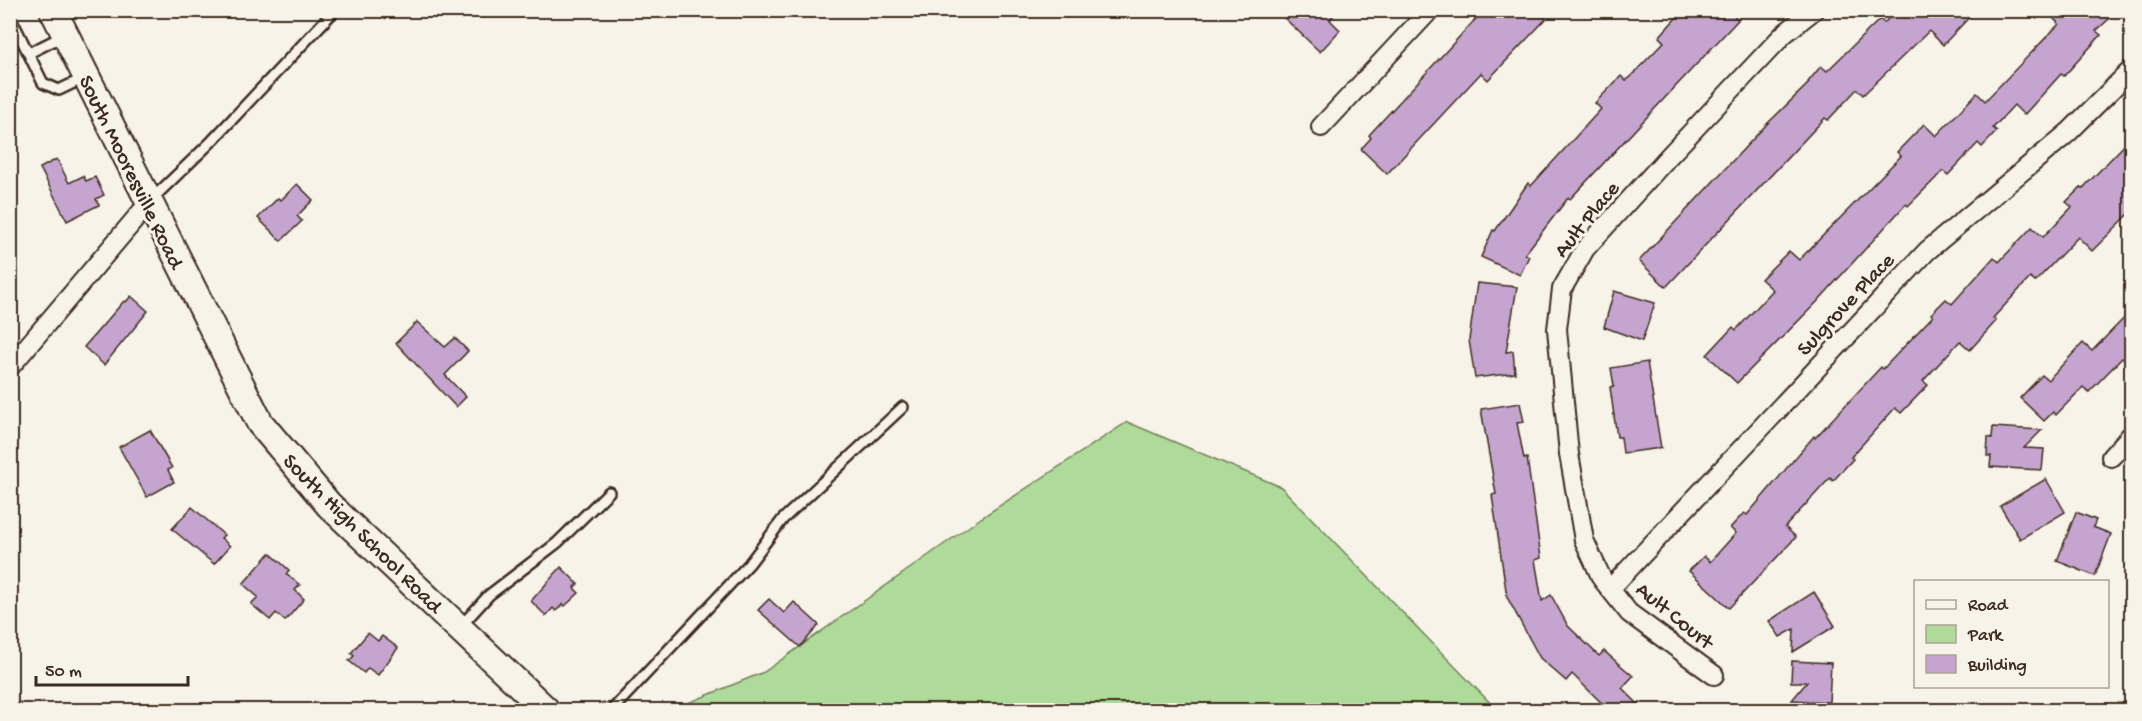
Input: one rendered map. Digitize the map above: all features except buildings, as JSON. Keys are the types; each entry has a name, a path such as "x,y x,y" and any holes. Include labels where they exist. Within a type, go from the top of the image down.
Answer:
{"main road":[{"name":"South Mooresville Road","path":"53,10 212,331"},
{"name":"South High School Road","path":"212,331 253,412 291,462 329,505 546,711"}],"street":[{"name":"Ault Place","path":"1610,588 1584,540 1569,454 1557,329 1562,289 1585,249 1784,34 1814,10"},
{"path":"1321,127 1419,14"},
{"name":"Sulgrove Place","path":"1610,588 1927,251 2069,132 2132,69"},
{"path":"10,367 148,204"},
{"path":"2111,457 2132,434"},
{"name":"Ault Court","path":"1610,588 1629,613 1714,675"}],"lane":[{"path":"148,204 210,143 335,10"},
{"path":"10,16 44,83 59,90 86,77"},
{"path":"29,53 65,35"},
{"path":"612,711 749,564 783,519 903,407"},
{"path":"459,628 489,595 557,543 609,492"}],"green space":[{"path":"1127,422 1281,487 1497,710 671,710 764,672 981,518"}]}
